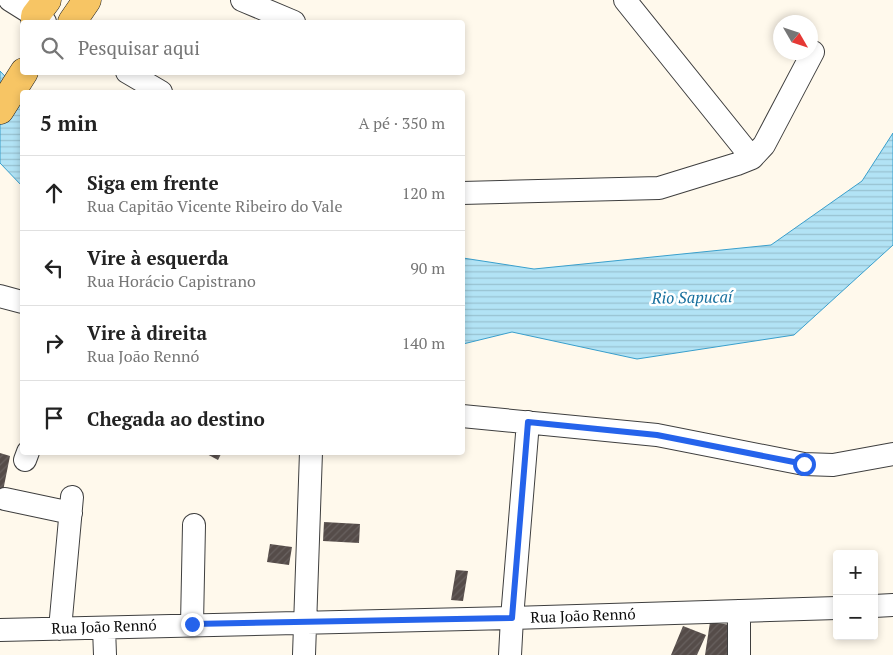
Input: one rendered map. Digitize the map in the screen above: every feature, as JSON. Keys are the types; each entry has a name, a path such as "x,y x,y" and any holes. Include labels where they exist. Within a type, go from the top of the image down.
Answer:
{"main road":[{"path":"73,20 87,0"},
{"path":"0,110 22,75"}],"street":[{"path":"10,0 40,15"},
{"path":"242,0 289,20"},
{"path":"625,0 752,158"},
{"path":"465,193 659,188 737,164 752,158 764,145 809,60"},
{"path":"132,75 158,90"},
{"path":"0,296 20,301"},
{"path":"465,416 657,435 804,464 833,465 893,454"},
{"path":"510,655 528,422"},
{"path":"304,655 311,455"},
{"path":"5,499 72,505 60,629"},
{"path":"192,624 194,525"},
{"path":"878,606 893,605"},
{"name":"Rua João Rennó","path":"0,630 833,608"},
{"path":"739,611 739,655"},
{"path":"104,628 104,655"}],"water":[{"path":"0,71 20,92 20,184 0,163"},
{"name":"Rio Sapucaí","path":"893,133 893,245 794,335 637,359 512,332 465,344 465,258 534,269 771,245 862,181"}],"building":[{"path":"0,453 10,456 2,496 0,496"},
{"path":"209,455 220,455 218,460"},
{"path":"324,522 360,524 359,543 323,541"},
{"path":"270,544 292,547 289,565 267,562"},
{"path":"456,570 468,571 463,601 451,600"},
{"path":"710,622 731,625 727,655 705,655"},
{"path":"683,626 706,635 697,655 671,655"}],"route":[{"path":"192,624 512,618 528,422 657,435 804,464"}]}
